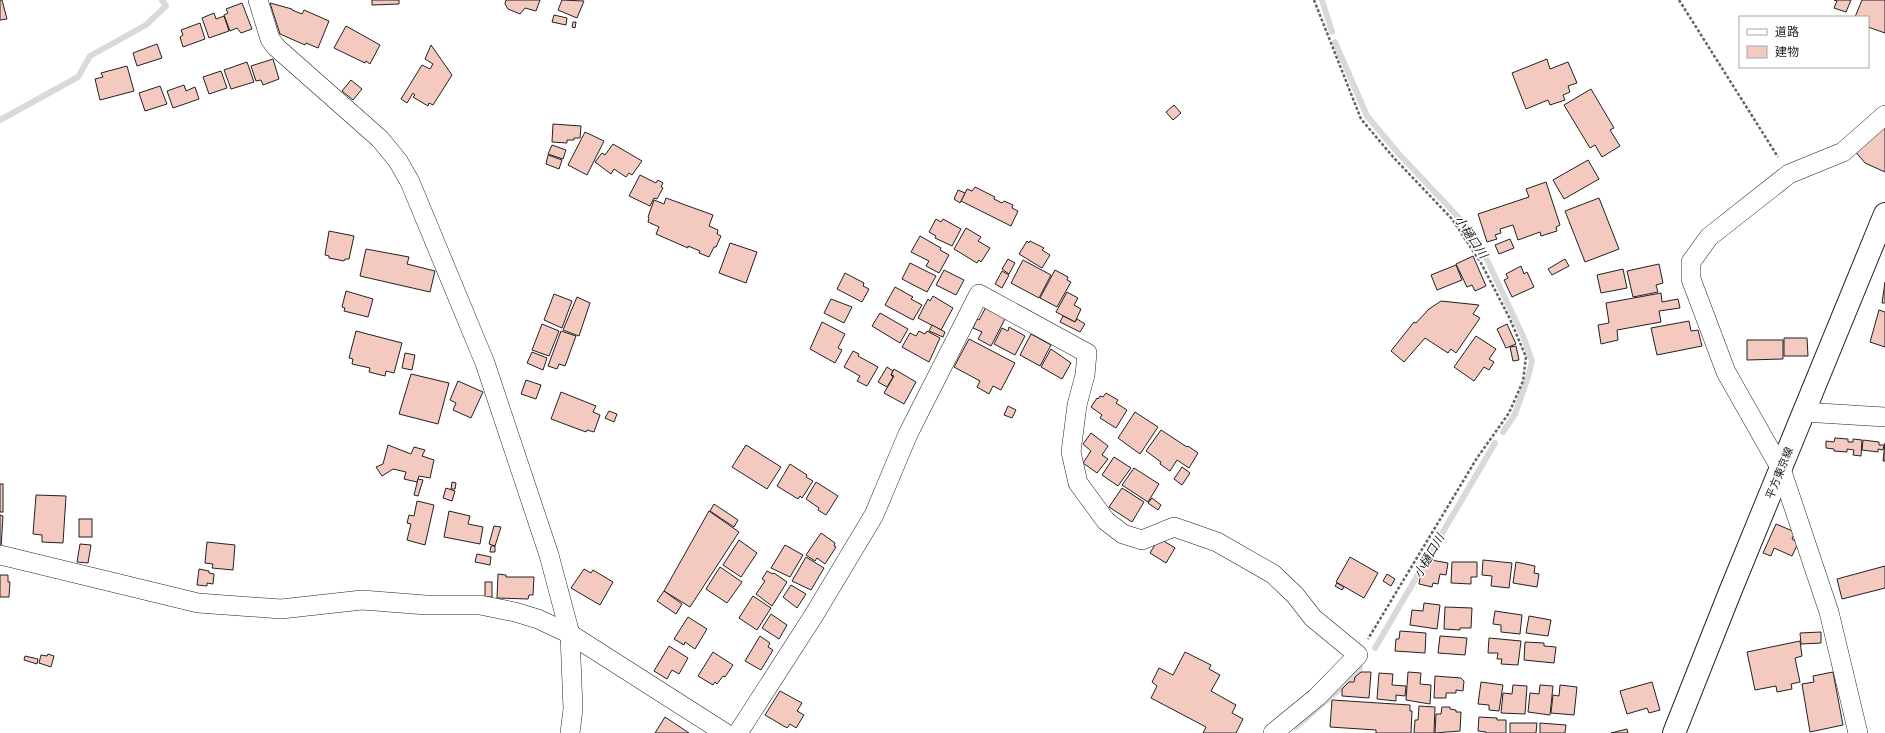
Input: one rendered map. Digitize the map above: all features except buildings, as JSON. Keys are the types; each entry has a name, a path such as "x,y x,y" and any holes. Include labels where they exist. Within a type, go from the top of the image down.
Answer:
{"main road":[{"name":"平方東京線","path":"1674,733 1803,412 1885,214"}],"street":[{"path":"258,0 270,39 276,47 380,139 398,161 410,182 485,363 549,555 570,634 573,709 570,733"},
{"path":"1858,733 1830,612 1781,469 1726,372 1691,279 1691,262 1709,237 1789,174 1843,152 1885,115"},
{"path":"738,733 814,615 874,515 908,434 979,294 1087,353 1085,375 1077,405 1070,452 1078,484 1106,521 1123,534 1142,540 1174,527 1217,542 1273,574 1295,594 1313,618 1358,655 1318,697 1273,733"},
{"path":"1803,412 1885,417"},
{"path":"0,555 198,603 281,609 362,600 426,605 480,605 533,618 570,634 725,733"}],"path":[{"path":"1314,0 1361,119 1394,158 1452,219 1482,263 1510,319 1526,358 1523,381 1509,413 1477,458 1358,655"},
{"path":"1680,0 1789,174"}],"waterway":[{"path":"0,120 78,77 90,56 146,25 166,6 162,0"},
{"name":"小樋口川","path":"1322,0 1332,32"},
{"name":"小樋口川","path":"1335,42 1367,116 1398,153 1462,221 1488,262 1523,336 1532,361 1515,414 1503,432"},
{"name":"小樋口川","path":"1375,648 1495,443"},
{"name":"小樋口川","path":"1296,727 1352,678 1360,668"}]}
